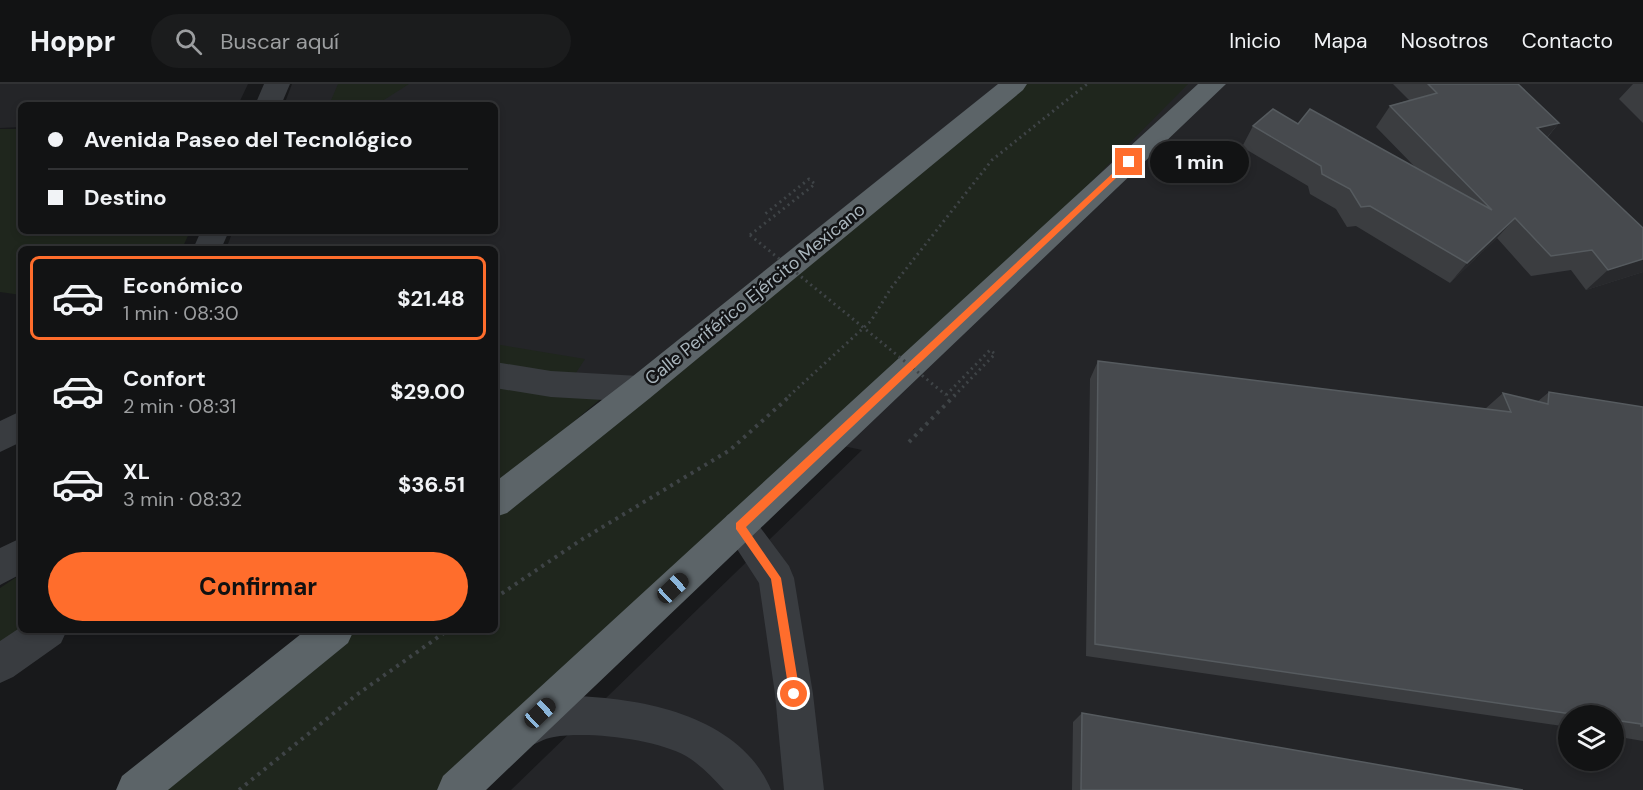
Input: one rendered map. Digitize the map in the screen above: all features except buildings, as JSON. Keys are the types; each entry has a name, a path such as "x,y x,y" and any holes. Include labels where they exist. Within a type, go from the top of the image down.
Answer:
{"highway":[{"name":"Calle Periférico Ejército Mexicano","path":"498,500 639,389 1014,84"},
{"path":"457,790 1213,84"},
{"path":"136,790 331,633"}],"street":[{"path":"269,102 277,84"},
{"path":"498,375 551,384 639,389"},
{"path":"0,438 18,427"},
{"path":"739,526 776,578 794,694 804,790"},
{"path":"0,568 18,556"},
{"path":"0,664 44,633"},
{"path":"524,729 555,717 596,717 674,729 700,742 732,767 751,790"}],"path":[{"path":"498,596 581,540 730,450 871,321 891,288 992,160 1087,84"},
{"path":"765,214 809,179 815,184 750,236 946,395 990,350 995,354 909,442"},
{"path":"239,790 356,696 444,633"}],"shaded area":[{"path":"0,84 248,84 239,102 18,102 18,127 0,128"},
{"path":"292,84 1643,84 1643,790 511,790 862,450 498,373 498,246 227,246 232,234 498,234 498,102 285,102"},
{"path":"338,84 409,84 381,102 330,102"},
{"path":"1001,84 1188,84 1090,183 450,790 133,790 325,633 498,633 498,490"},
{"path":"0,129 18,129 18,234 189,234 183,246 18,246 18,295 0,292"},
{"path":"498,344 585,359 572,379 498,367"},
{"path":"498,379 603,397 498,485"},
{"path":"18,576 18,629 0,642 0,588"}],"route":[{"path":"794,694 776,578 739,526 1129,162"}]}
